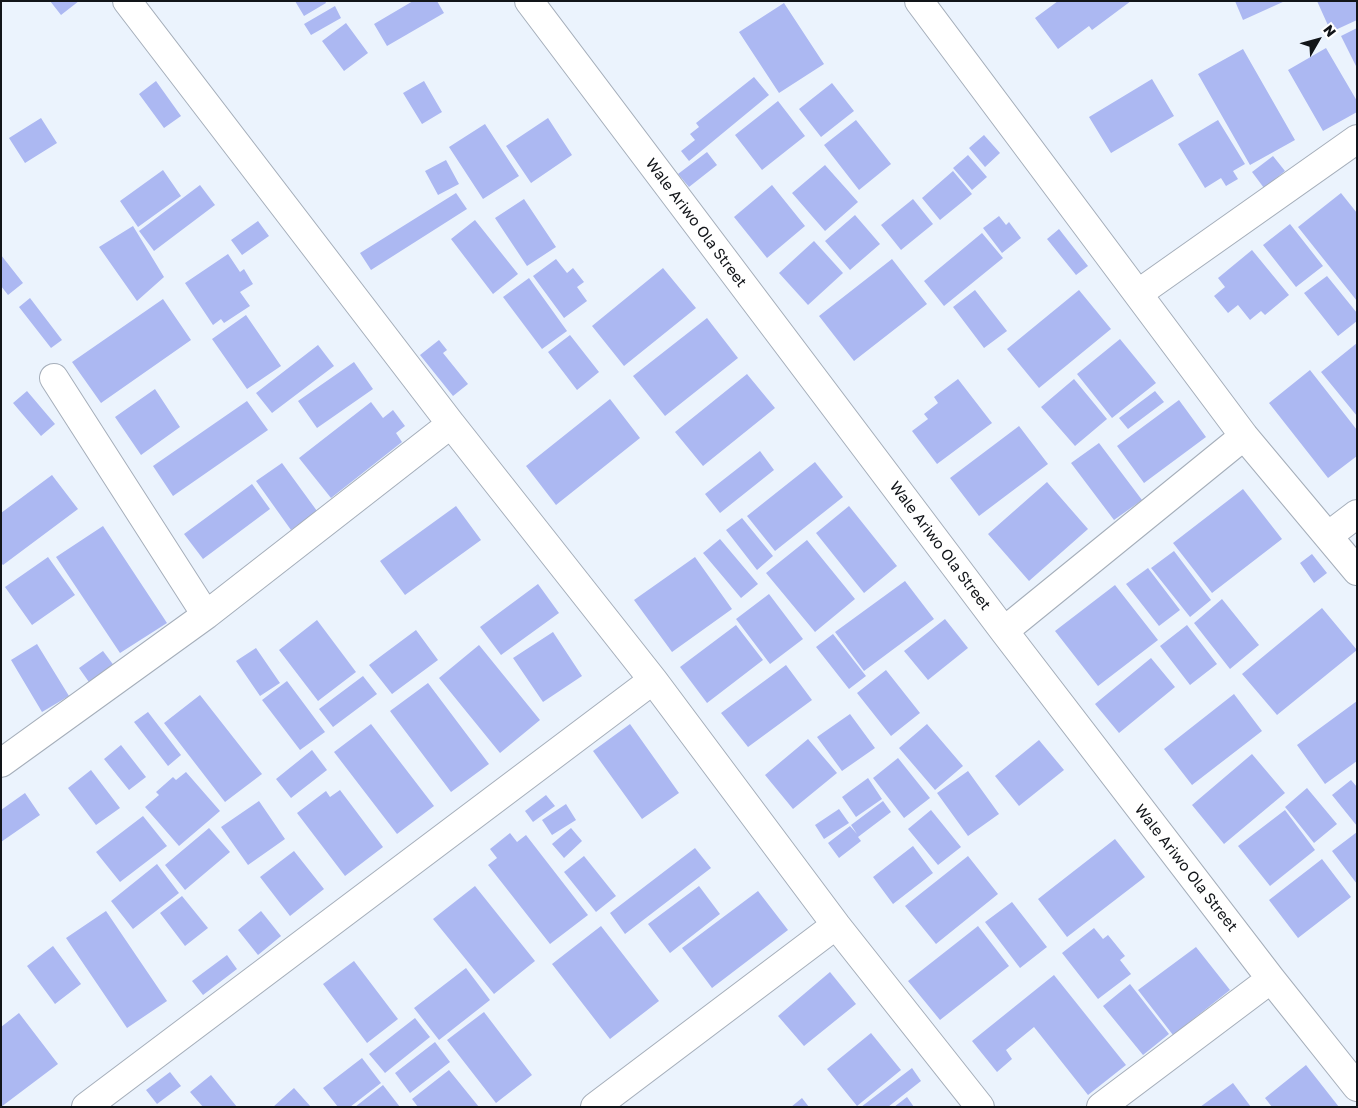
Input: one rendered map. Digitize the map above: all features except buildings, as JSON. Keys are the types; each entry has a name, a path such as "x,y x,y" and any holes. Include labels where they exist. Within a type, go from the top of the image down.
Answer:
{"street":[{"path":"127,1 451,424 652,680 836,925 980,1107"},
{"name":"Wale Ariwo Ola Street","path":"529,1 1004,632 1271,979 1357,1087"},
{"path":"919,1 1244,436 1357,571"},
{"path":"1139,293 1357,139"},
{"path":"54,378 206,615"},
{"path":"1,763 206,615 451,424"},
{"path":"1004,632 1244,436"},
{"path":"1328,536 1357,514"},
{"path":"86,1107 652,680"},
{"path":"595,1107 836,925"},
{"path":"1101,1107 1271,979"}]}
